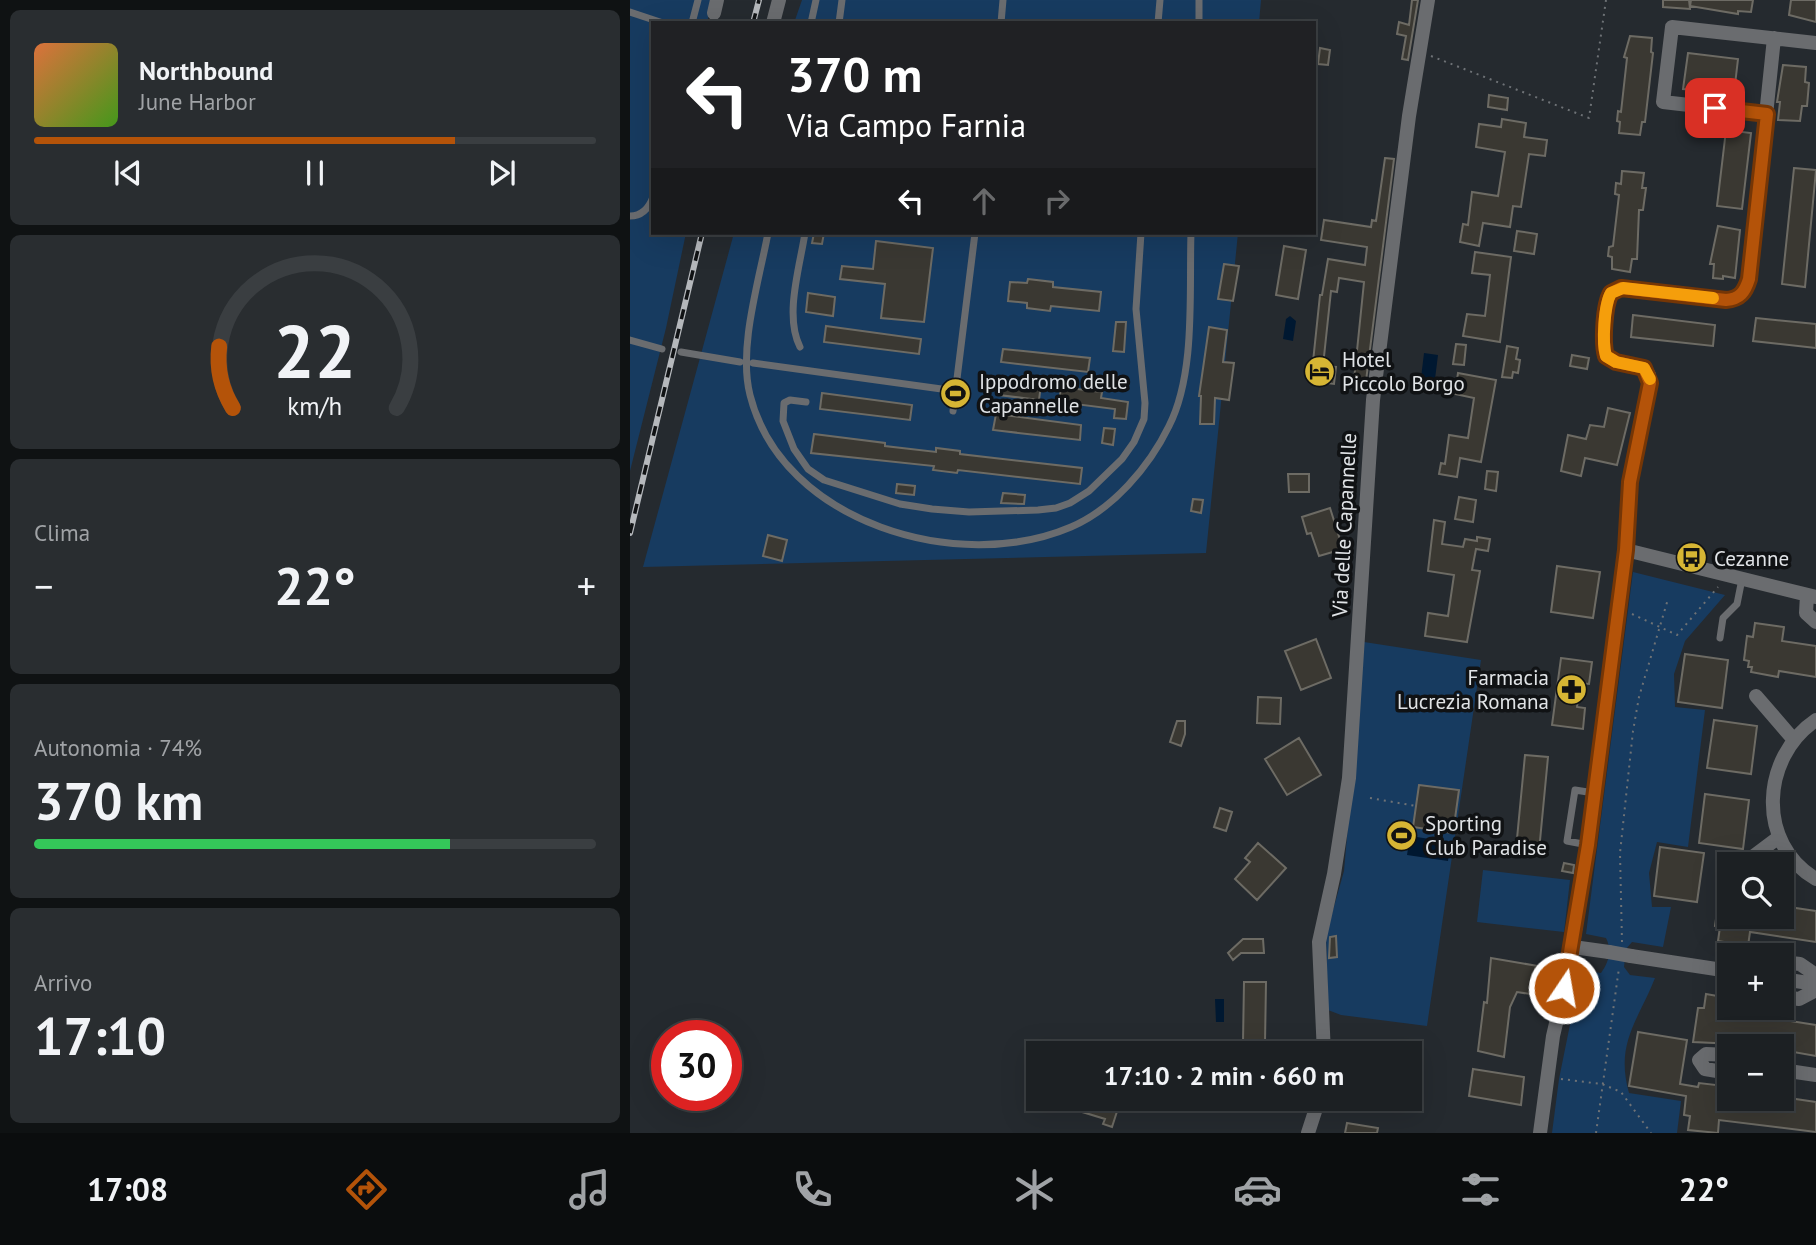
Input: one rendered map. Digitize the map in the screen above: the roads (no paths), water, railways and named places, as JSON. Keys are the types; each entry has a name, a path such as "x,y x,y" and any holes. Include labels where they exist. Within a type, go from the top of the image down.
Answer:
{"street":[{"path":"774,21 779,0"},
{"name":"Via delle Capannelle","path":"1323,1041 1319,942 1334,874 1349,778 1374,390 1407,129 1428,0"},
{"path":"1767,114 1663,102 1672,26 1816,43"},
{"path":"1540,1133 1553,1036 1573,947 1588,845 1626,550 1630,482 1650,383 1644,368 1616,362 1606,356 1604,339 1608,298 1613,291 1623,288 1726,300 1742,294 1749,279 1774,38"},
{"path":"1626,550 1812,596 1806,613 1816,622"},
{"path":"1756,696 1794,740"},
{"path":"1816,720 1794,740 1782,758 1773,785 1773,808 1779,838 1794,862 1816,879"},
{"path":"1760,852 1779,838"},
{"path":"1573,947 1717,969"},
{"path":"1794,963 1800,964 1816,975"},
{"path":"1794,981 1816,984"},
{"path":"1794,998 1802,998 1816,990"},
{"path":"1717,1054 1706,1054 1699,1060 1705,1069 1717,1071"},
{"path":"1794,1072 1816,1075"},
{"path":"1308,1133 1315,1111"}],"lane":[{"path":"693,21 698,0"},
{"path":"811,21 816,0"},
{"path":"839,21 842,0"},
{"path":"1001,21 1003,0"},
{"path":"1158,21 1160,0"},
{"path":"1199,0 1199,21"},
{"path":"630,12 657,21"},
{"path":"630,216 645,211 651,200"},
{"path":"768,235 745,367 754,409 776,450 817,493 867,522 930,540 987,545 1043,537 1085,520 1108,504 1128,485 1160,443 1179,403 1185,374 1191,235"},
{"path":"800,347 792,318 805,235"},
{"path":"953,411 975,235"},
{"path":"806,402 786,402 782,410 783,421 798,456 824,480 901,504 932,509 969,512 1038,510 1070,503 1089,491 1122,459 1142,428 1145,403 1136,309 1141,235"},
{"path":"630,340 662,349"},
{"path":"681,352 740,362"},
{"path":"753,363 956,391"},
{"path":"1720,638 1723,618 1737,604 1742,579"},
{"path":"1588,845 1567,841 1575,790 1594,793"}],"railway":[{"path":"754,21 759,0"},
{"path":"630,533 702,235"}],"place":[{"name":"Hotel Piccolo Borgo","path":"1319,371"},
{"name":"Ippodromo delle Capannelle","path":"956,393"},
{"name":"Cezanne","path":"1691,558"},
{"name":"Farmacia Lucrezia Romana","path":"1572,689"},
{"name":"Sporting Club Paradise","path":"1402,835"}]}
